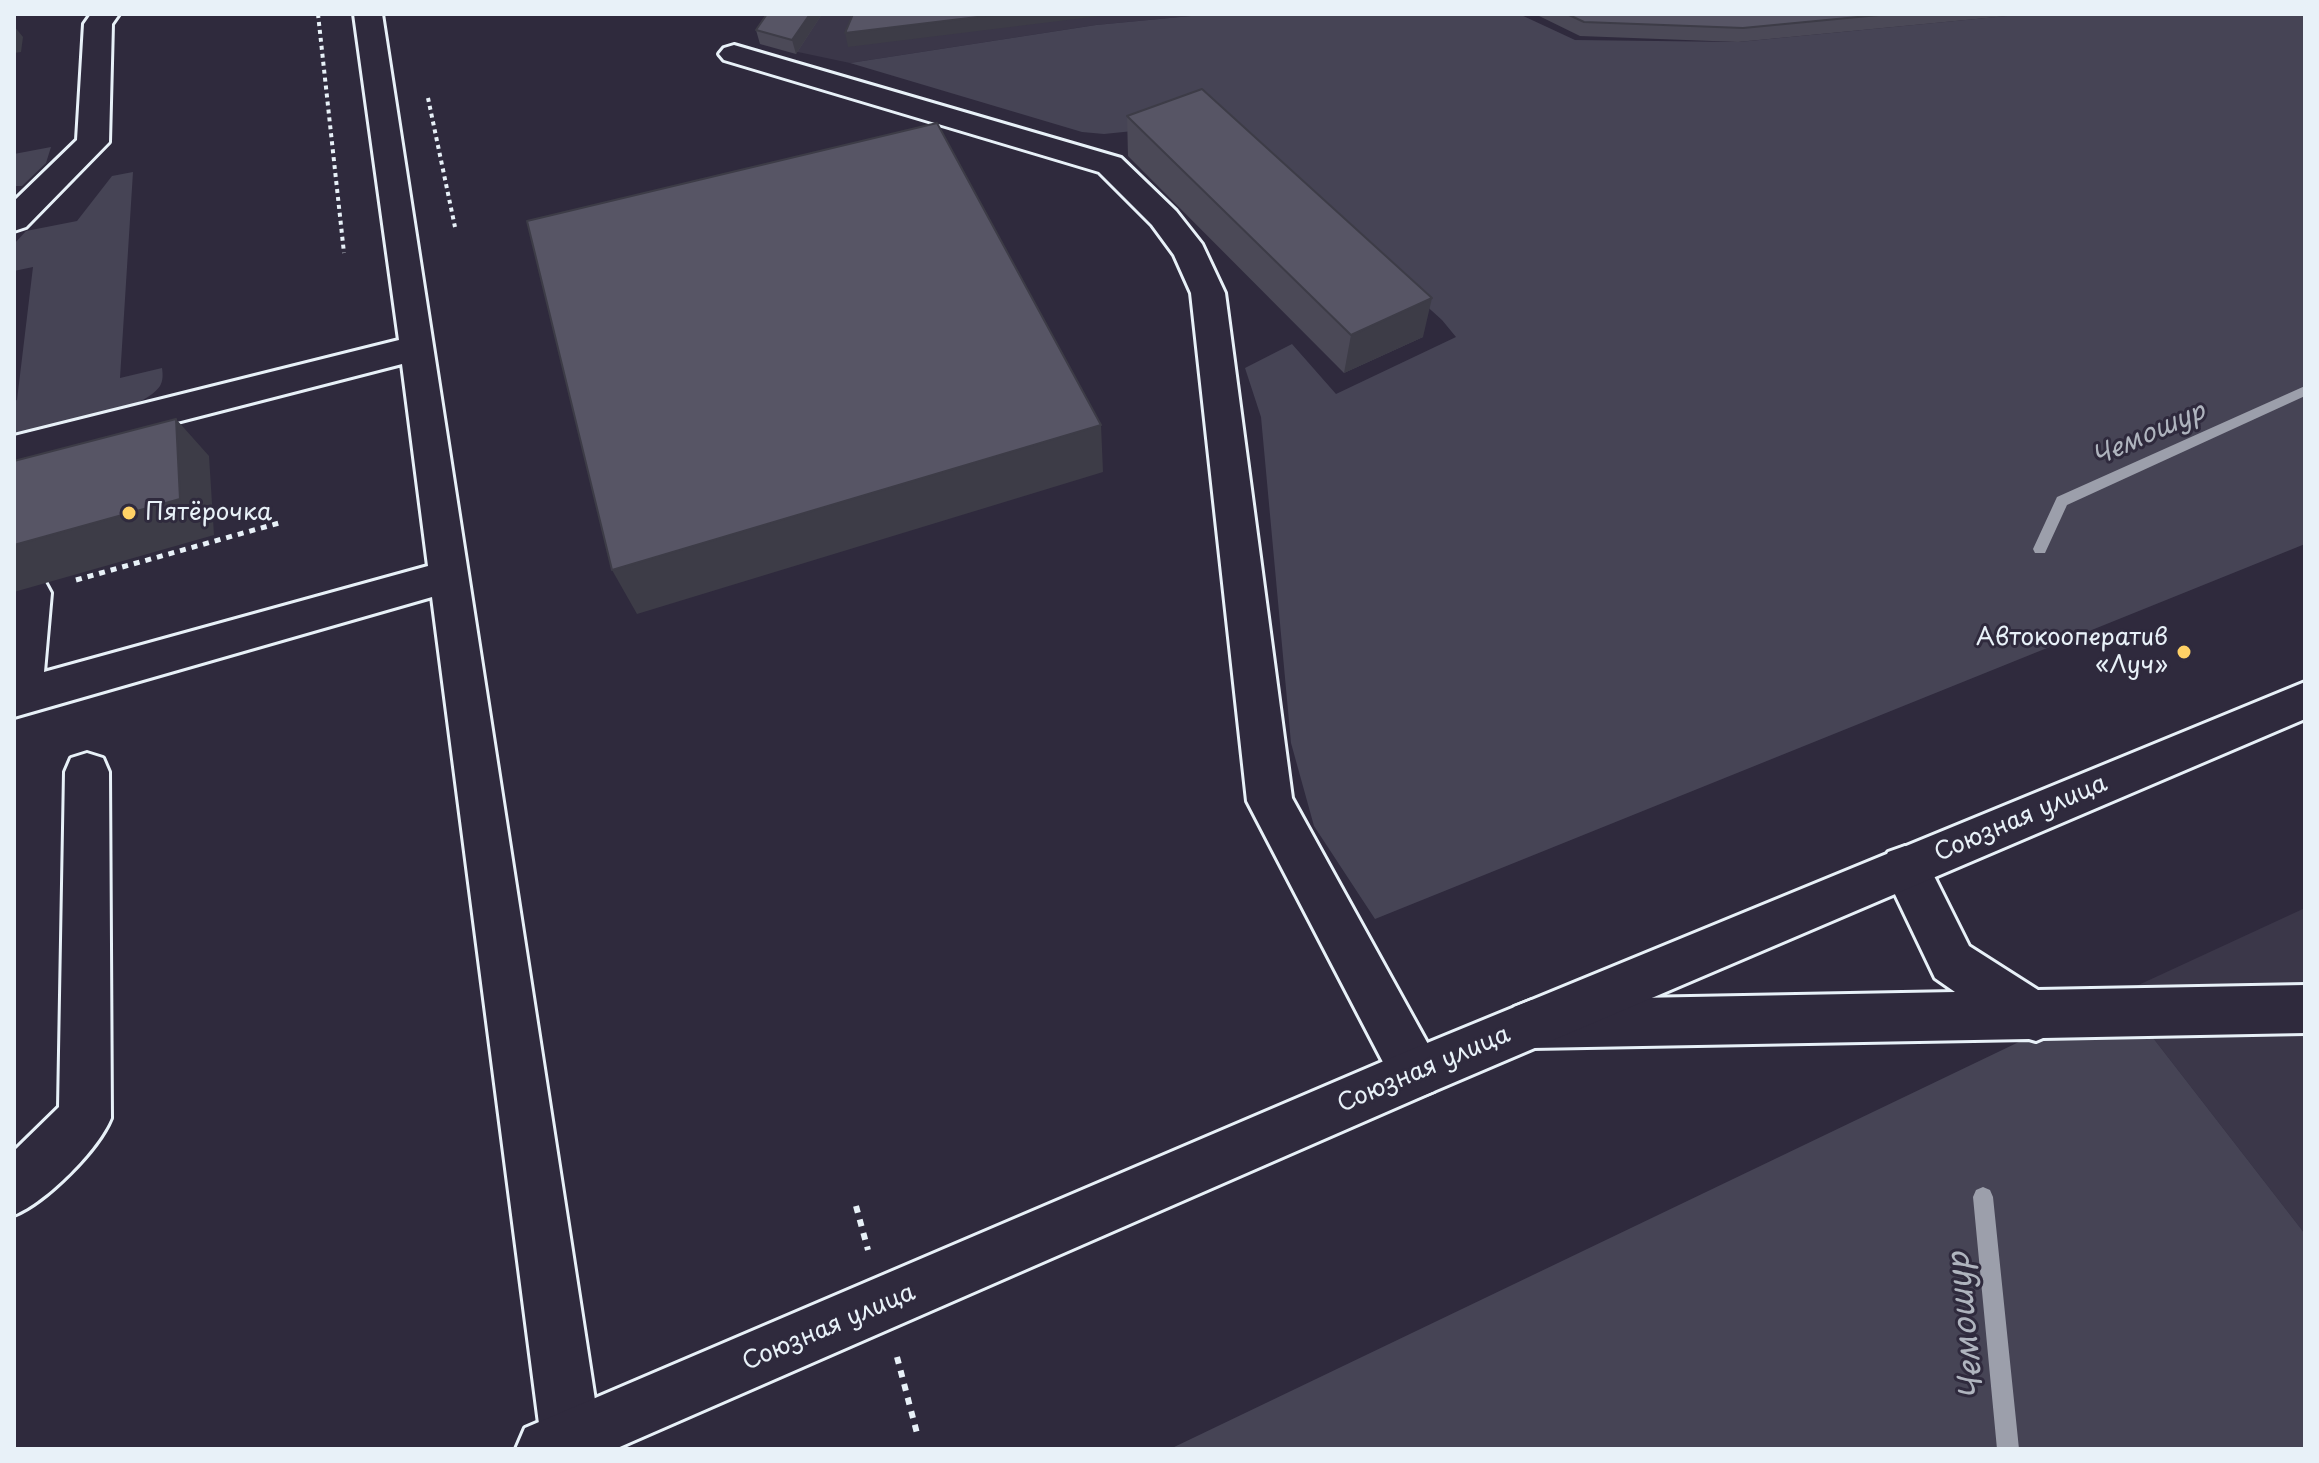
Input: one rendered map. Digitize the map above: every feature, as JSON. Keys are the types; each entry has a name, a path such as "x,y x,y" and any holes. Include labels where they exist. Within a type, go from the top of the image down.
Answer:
{"street":[{"path":"14,220 93,142 98,24 105,14"},
{"path":"368,14 449,576 558,1444"},
{"path":"734,54 1110,165 1164,218 1190,252 1208,293 1270,801 1416,1073"},
{"path":"14,450 418,348"},
{"path":"30,593 18,698 449,576"},
{"name":"Союзная улица","path":"558,1444 1531,1024 2305,700"},
{"path":"14,1188 85,1118 87,772"},
{"path":"1905,867 1952,962 2036,1017"},
{"path":"1531,1024 2036,1017 2305,1009"}],"path":[{"path":"318,14 344,253"},
{"path":"426,90 455,227"},
{"path":"30,593 279,523"}],"shaded area":[{"path":"781,14 1212,14 1096,25 850,63 760,44"},
{"path":"1212,14 1519,14 1575,40 1738,42 2027,14 2305,14 2305,544 1375,919 1314,826 1291,743 1261,417 1245,368 1292,344 1336,394 1456,337 1442,320 1257,153 1143,130 1104,134 1082,132 850,63 1096,25"},
{"path":"51,147 46,163 22,186 14,186 14,154"},
{"path":"133,172 120,378 162,368 161,384 150,396 114,411 14,434 14,401 17,400 33,267 14,271 14,244 26,231 77,221 112,176"},
{"path":"2305,908 2305,1234 2119,994"},
{"path":"2119,994 2305,1234 2305,1449 1170,1449"}],"building":[{"path":"767,14 810,14 792,40 756,30"},
{"path":"853,14 1002,14 845,33"},
{"path":"1567,14 1889,14 1743,28 1584,22"},
{"path":"1202,89 1432,298 1351,335 1127,116"},
{"path":"937,123 1101,425 612,570 527,221"},
{"path":"176,419 180,499 14,545 14,461"}],"waterway":[{"name":"Чемошур","path":"2040,549 2062,501 2305,391"},
{"name":"Чемошур","path":"1983,1197 2008,1449"}],"place":[{"name":"Пятёрочка","path":"129,513"},
{"name":"Автокооператив «Луч»","path":"2184,652"}]}
